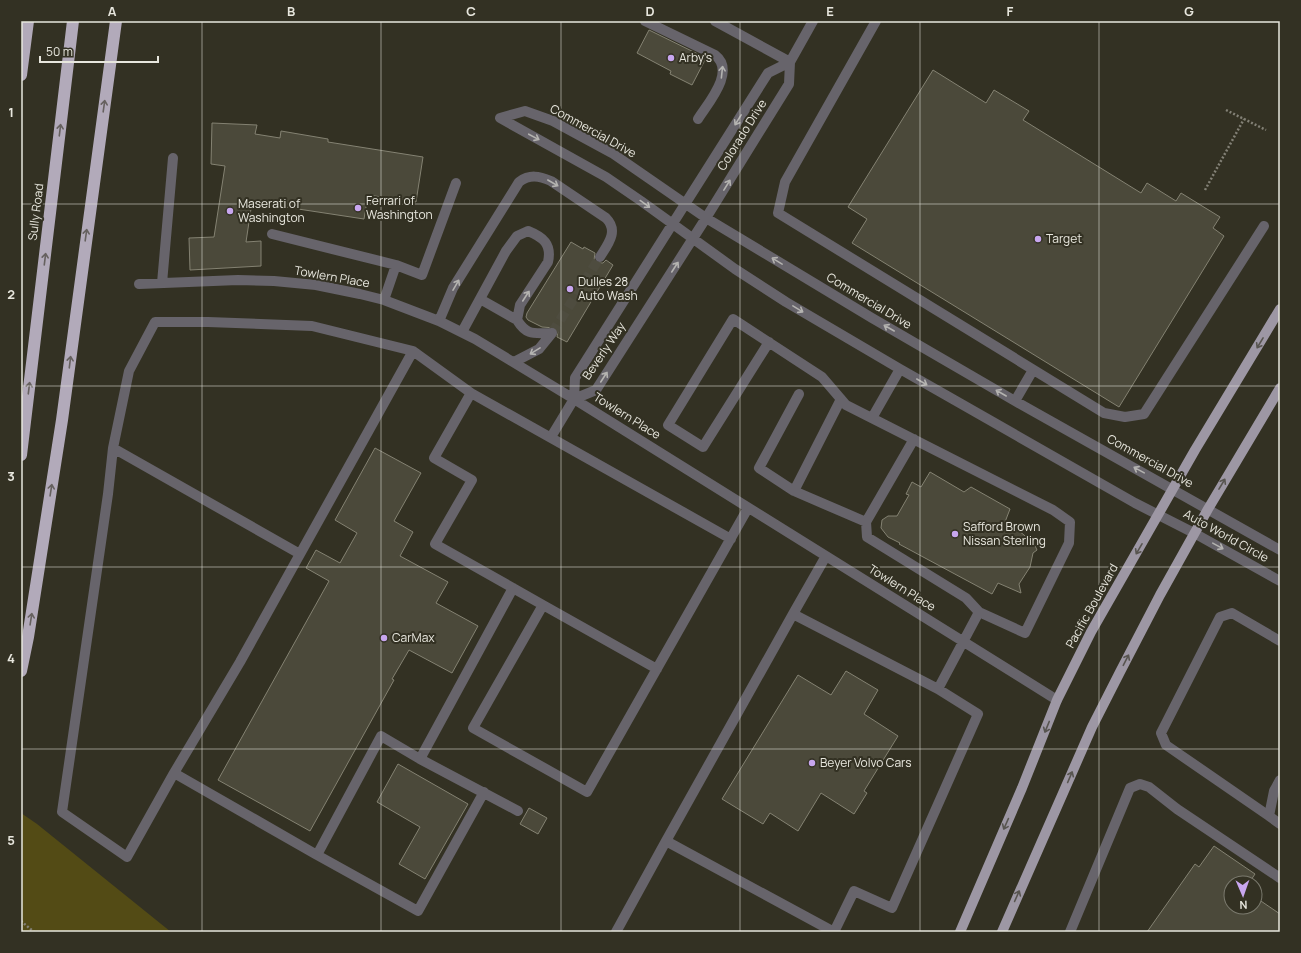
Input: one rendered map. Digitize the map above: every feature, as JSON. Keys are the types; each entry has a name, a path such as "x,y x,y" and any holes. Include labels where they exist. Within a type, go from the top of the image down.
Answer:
{"highway":[{"path":"21,75 28,21"},
{"name":"Sully Road","path":"21,455 73,21"},
{"path":"21,671 62,420 116,21"}],"main road":[{"name":"Pacific Boulevard","path":"960,932 1022,788 1057,700 1091,632 1173,489 1280,309"},
{"path":"1002,932 1092,727 1160,595 1194,533 1280,388"}],"street":[{"path":"645,21 715,55 723,64 722,77 716,91 698,118"},
{"path":"715,21 790,62"},
{"name":"Colorado Drive","path":"706,218 789,84 790,62 813,21"},
{"path":"876,21 785,182 778,213 1104,413 1125,417 1144,414 1264,226"},
{"name":"Colorado Drive","path":"685,203 768,73 790,62"},
{"name":"Commercial Drive","path":"1159,515 1135,503 900,370 786,302 692,240 606,177 500,118 525,111 553,121 612,153 706,218 872,318 1015,401 1208,508"},
{"path":"162,283 173,158"},
{"path":"439,320 454,288 519,182 525,178 537,176 551,181 606,218 611,223 612,233 609,243 600,257"},
{"path":"272,234 396,265 422,275 456,184"},
{"name":"Beverly Way","path":"685,203 575,378 574,399 596,390 706,218"},
{"path":"462,332 506,251 517,236 528,231 538,236 547,244 550,253 548,262 520,305 517,320"},
{"path":"384,300 396,265"},
{"name":"Towlern Place","path":"139,284 238,280 274,281 316,285 384,300 439,320 514,362 1057,700"},
{"path":"480,299 517,320 523,329 533,333 552,333 539,349 514,362"},
{"path":"769,342 703,447 668,425 733,319 769,342 822,377 846,405 914,439 1053,510 1070,522 1069,543 1025,633 979,612 966,598 867,537 866,522 914,439"},
{"path":"413,351 240,662 174,773 127,857 62,812 107,502 113,448 129,371 155,322 208,322 312,326 413,351 471,393 731,538"},
{"path":"872,418 900,370"},
{"path":"1015,401 1033,370"},
{"path":"471,393 434,458 472,480 435,544 657,669"},
{"path":"799,394 759,468 794,491 866,522"},
{"path":"551,437 574,399"},
{"path":"794,491 841,399"},
{"path":"113,448 300,554"},
{"path":"543,605 473,728 587,792 748,508"},
{"name":"Auto World Circle","path":"1208,508 1280,550"},
{"name":"Auto World Circle","path":"1159,515 1280,581"},
{"path":"616,932 826,556"},
{"path":"420,759 513,588"},
{"path":"938,689 979,612"},
{"path":"1280,641 1232,613 1220,617 1161,733 1166,745 1280,824"},
{"path":"666,841 834,932 854,890 892,908 978,714 938,689 793,614"},
{"path":"317,855 381,736 420,759 518,811"},
{"path":"174,773 418,911 484,792"},
{"path":"1268,816 1274,791 1280,780"},
{"path":"1070,932 1130,788 1140,784 1149,787 1176,809 1280,878"}],"path":[{"path":"1226,110 1266,130"},
{"path":"1205,190 1244,119"},
{"path":"21,921 34,932"}],"shaded area":[{"path":"21,813 37,824 171,932 21,932"}],"building":[{"path":"649,30 706,58 692,85 670,74 671,71 637,53"},
{"name":"Target","path":"933,70 986,103 994,90 1029,111 1023,120 1141,193 1147,183 1176,201 1181,193 1220,217 1213,228 1224,236 1119,407 852,243 867,219 848,207"},
{"path":"212,123 257,125 255,134 280,138 281,131 328,139 328,142 423,157 416,202 368,195 364,219 252,202 246,242 261,241 261,266 190,270 189,238 214,237 225,166 211,164"},
{"name":"Dulles 28 Auto Wash","path":"571,242 583,249 584,247 595,253 594,260 597,263 603,263 606,260 613,265 567,342 557,337 558,331 555,328 542,327 528,320 526,317 527,313"},
{"name":"CarMax","path":"375,448 421,473 394,521 413,532 400,556 448,582 436,603 478,626 452,673 409,650 392,679 394,680 310,831 218,780 329,581 306,568 316,550 340,563 357,533 335,520"},
{"name":"Safford Brown Nissan Sterling","path":"930,472 964,492 971,487 1010,509 1005,522 1029,539 1031,537 1037,550 1033,553 1030,567 1019,584 1021,593 998,583 992,594 899,544 900,543 888,537 881,528 882,520 888,516 897,516 909,495 906,494 912,482 921,487"},
{"name":"Beyer Volvo Cars","path":"846,671 878,690 864,714 898,736 864,791 867,793 854,814 821,793 798,831 770,813 763,824 722,799 798,675 831,695"},
{"path":"398,764 468,804 425,879 399,864 420,827 377,802"},
{"path":"529,808 547,818 538,834 520,824"},
{"path":"1214,846 1255,874 1223,875 1223,915 1263,915 1263,902 1280,914 1280,932 1147,932 1195,864 1199,867"}],"tunnel":[{"path":"552,333 600,257"}],"place":[{"name":"Arby's","path":"671,58"},
{"name":"Ferrari of Washington","path":"358,208"},
{"name":"Maserati of Washington","path":"230,211"},
{"name":"Target","path":"1038,239"},
{"name":"Dulles 28 Auto Wash","path":"570,289"},
{"name":"Safford Brown Nissan Sterling","path":"955,534"},
{"name":"CarMax","path":"384,638"},
{"name":"Beyer Volvo Cars","path":"812,763"}]}
